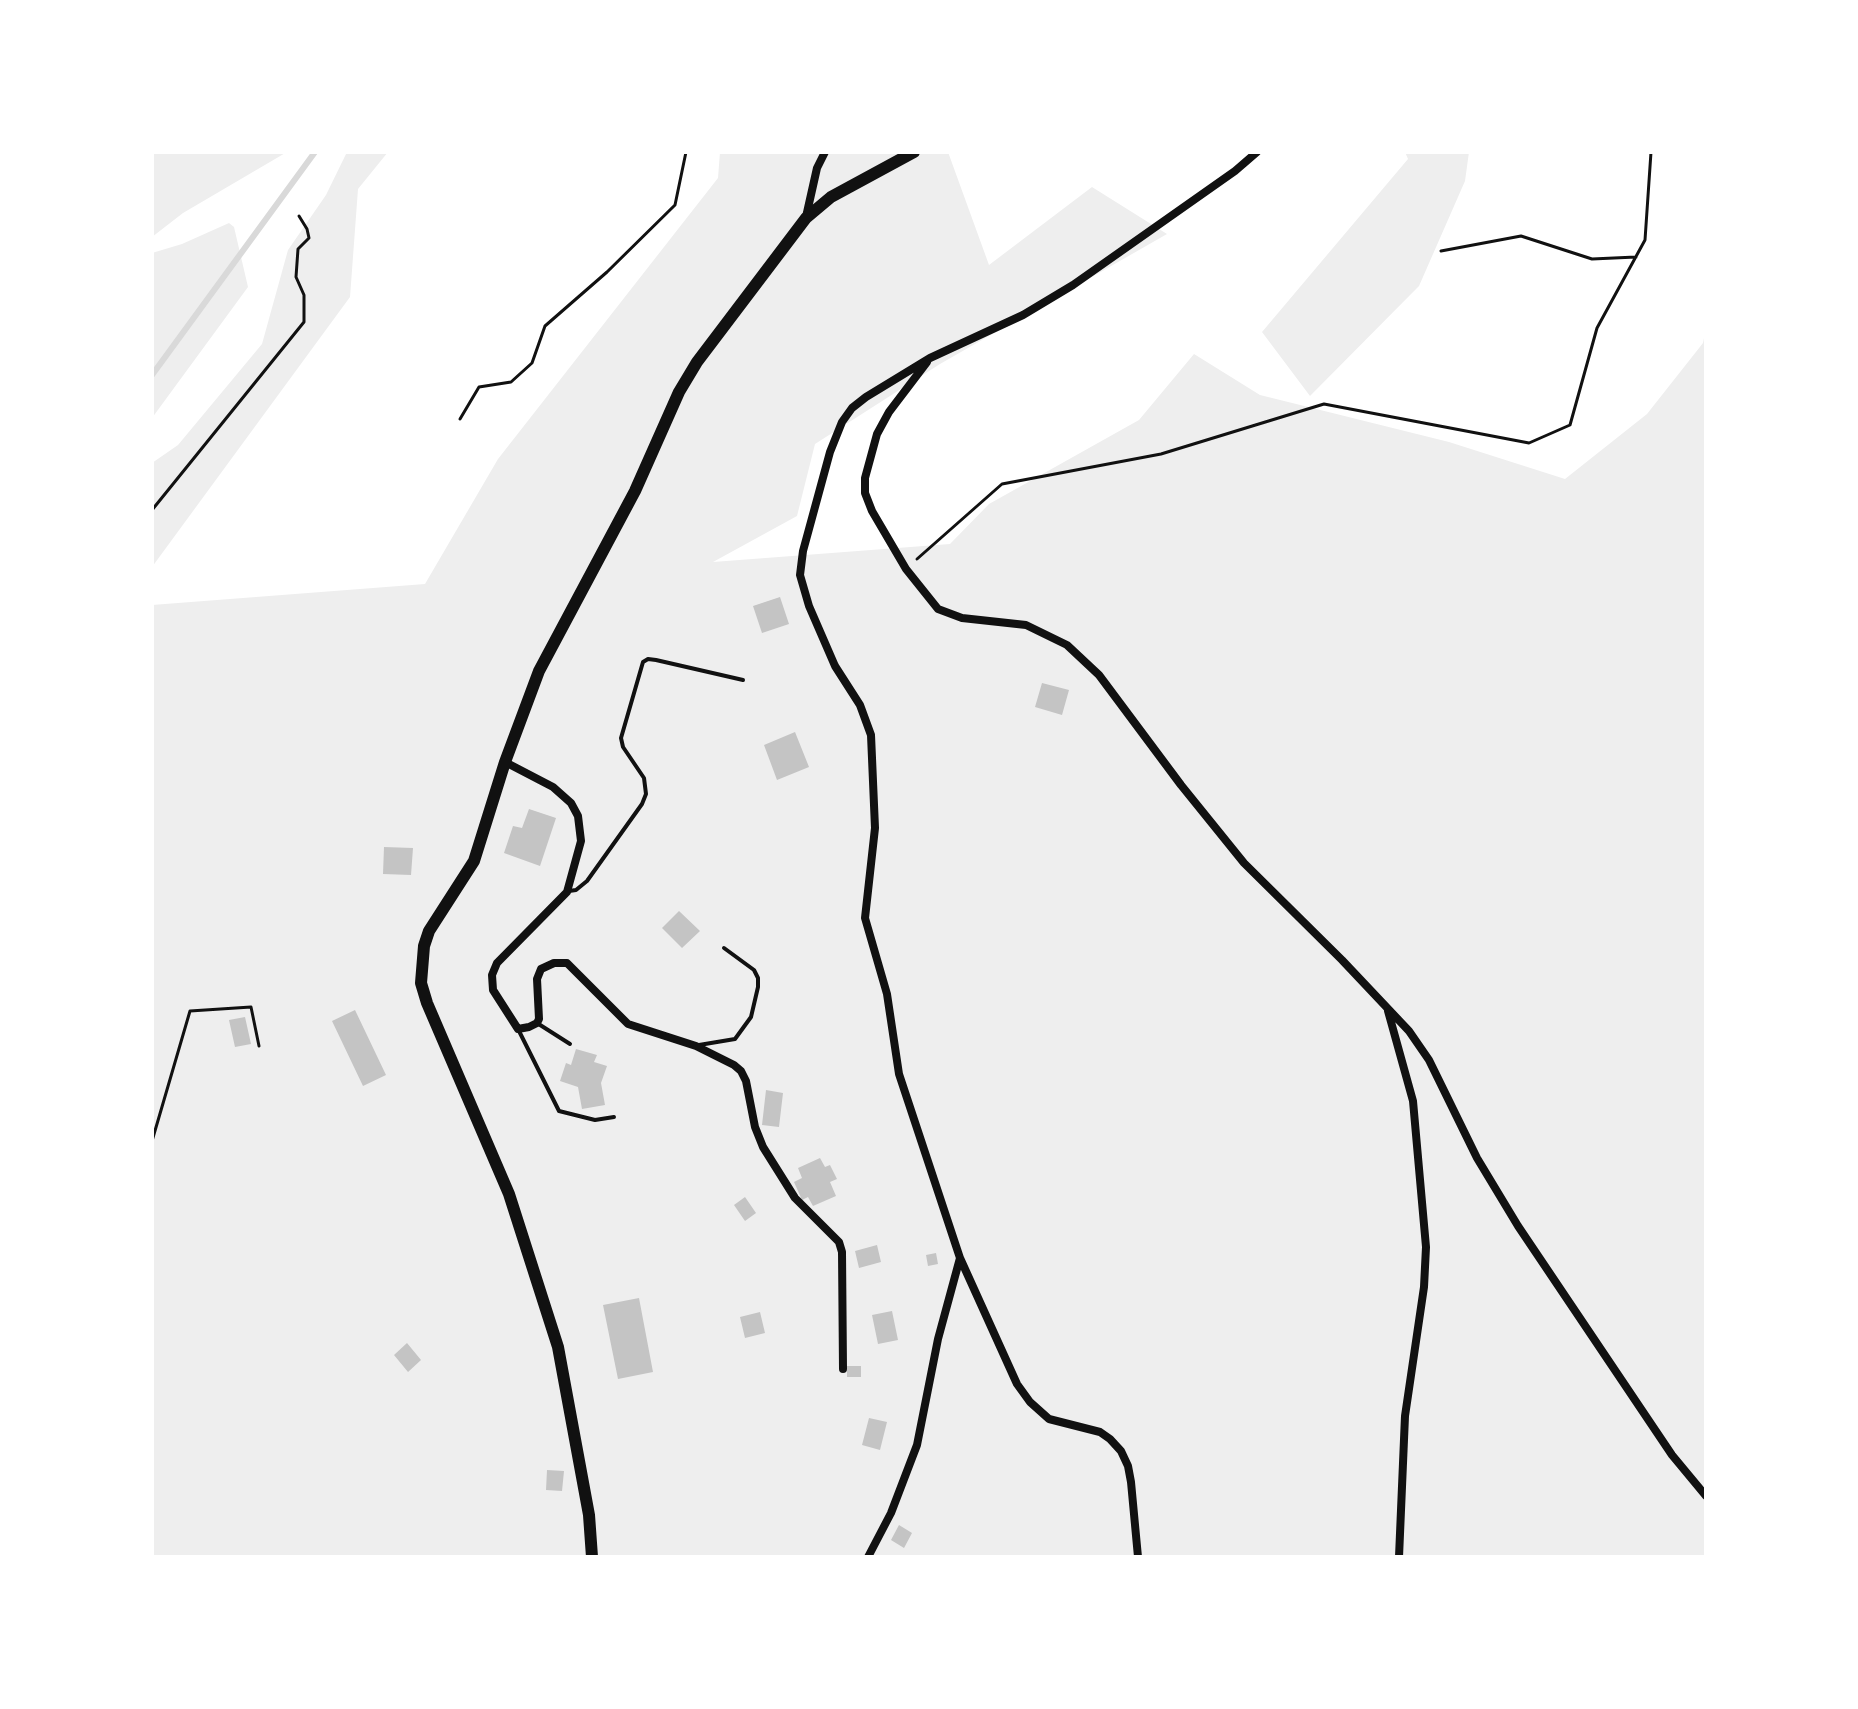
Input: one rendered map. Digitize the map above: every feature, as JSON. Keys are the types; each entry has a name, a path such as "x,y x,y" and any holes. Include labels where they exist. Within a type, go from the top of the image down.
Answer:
{"main road":[{"path":"592,1557 589,1515 558,1347 509,1194 427,1003 420,965 429,931 474,861 505,762 539,671 635,491 679,392 697,362 806,218 831,197 914,152"}],"street":[{"path":"806,218 817,168 825,152"},
{"path":"1138,1557 1131,1482 1121,1451 1100,1432 1049,1419 1030,1402 1017,1384 960,1258 899,1074 887,994 865,918 875,828 871,735 860,705 835,666 809,606 800,575 803,551 830,452 842,422 852,408 930,358 1023,315 1073,285 1235,171 1257,152"},
{"path":"930,358 883,423 870,452 865,478 865,493 872,511 906,569 938,609 962,618 1026,625 1067,645 1099,675 1244,863 1409,1031 1429,1060 1477,1158 1564,1296 1672,1455 1706,1496"},
{"path":"505,762 553,787 571,803 578,816 581,841 567,892 493,969 493,990 518,1029 537,1023 538,974 541,969 567,963 628,1024 696,1046 741,1071 763,1147 795,1198 839,1242 842,1252 843,1369"},
{"path":"1387,1009 1413,1101 1426,1247 1424,1287 1405,1416 1399,1557"},
{"path":"868,1557 891,1513 917,1445 938,1339 960,1258"}],"lane":[{"path":"567,892 576,890 587,881 646,794 644,778 623,747 621,738 643,662 656,660 743,680"},
{"path":"696,1046 735,1039 751,1017 758,978 754,970 724,948"},
{"path":"537,1023 570,1044"},
{"path":"518,1029 555,1107 563,1113 595,1120 614,1117"}],"path":[{"path":"460,419 479,387 511,382 532,363 545,326 607,272 675,205 686,152"},
{"path":"906,569 1002,484 1161,454 1324,404 1529,443 1570,425 1597,328 1645,240 1651,152"},
{"path":"152,510 304,322 304,295 296,277 298,249 309,238 299,216"},
{"path":"1441,251 1521,236 1592,259 1636,257"},
{"path":"152,1141 190,1011 251,1007 259,1046"}],"shaded area":[{"path":"152,152 287,152 183,213 152,237"},
{"path":"347,152 388,152 358,189 350,297 152,567 152,463 178,445 262,344 288,250 326,195"},
{"path":"720,152 948,152 989,265 1092,187 1167,234 940,364 815,444 797,516 713,562 950,544 989,504 1139,420 1194,354 1260,395 1449,442 1565,479 1647,414 1703,343 1706,328 1706,1557 152,1557 152,605 425,584 498,459 718,178"},
{"path":"1405,152 1469,152 1465,181 1419,286 1310,396 1262,332 1408,159"},
{"path":"229,223 234,227 248,287 152,418 152,253 182,244"}],"building":[{"path":"780,597 789,624 762,633 753,606"},
{"path":"1042,683 1069,690 1062,715 1035,707"},
{"path":"795,732 809,767 777,780 764,745"},
{"path":"529,809 556,818 540,866 504,853 513,826 522,828"},
{"path":"384,847 413,848 411,875 383,874"},
{"path":"679,911 700,931 682,948 662,928"},
{"path":"355,1010 386,1075 363,1086 332,1021"},
{"path":"245,1017 251,1044 235,1047 229,1020"},
{"path":"576,1049 597,1055 594,1062 607,1066 601,1083 605,1105 582,1109 578,1087 560,1081 566,1063 571,1065"},
{"path":"766,1090 783,1093 779,1127 762,1125"},
{"path":"820,1158 825,1167 830,1165 837,1179 830,1182 836,1196 813,1206 808,1197 802,1200 794,1182 802,1178 798,1168"},
{"path":"745,1197 756,1213 745,1221 734,1205"},
{"path":"877,1245 881,1262 859,1268 855,1251"},
{"path":"936,1253 938,1264 928,1266 926,1255"},
{"path":"639,1298 653,1372 618,1379 603,1305"},
{"path":"892,1311 898,1340 878,1344 872,1315"},
{"path":"760,1312 765,1333 745,1338 740,1317"},
{"path":"407,1343 421,1360 408,1372 394,1355"},
{"path":"847,1366 861,1366 861,1377 847,1377"},
{"path":"869,1418 887,1422 880,1450 862,1445"},
{"path":"547,1470 564,1471 562,1491 546,1490"},
{"path":"899,1525 912,1533 904,1548 891,1540"}],"waterway":[{"path":"152,375 315,152"}]}
